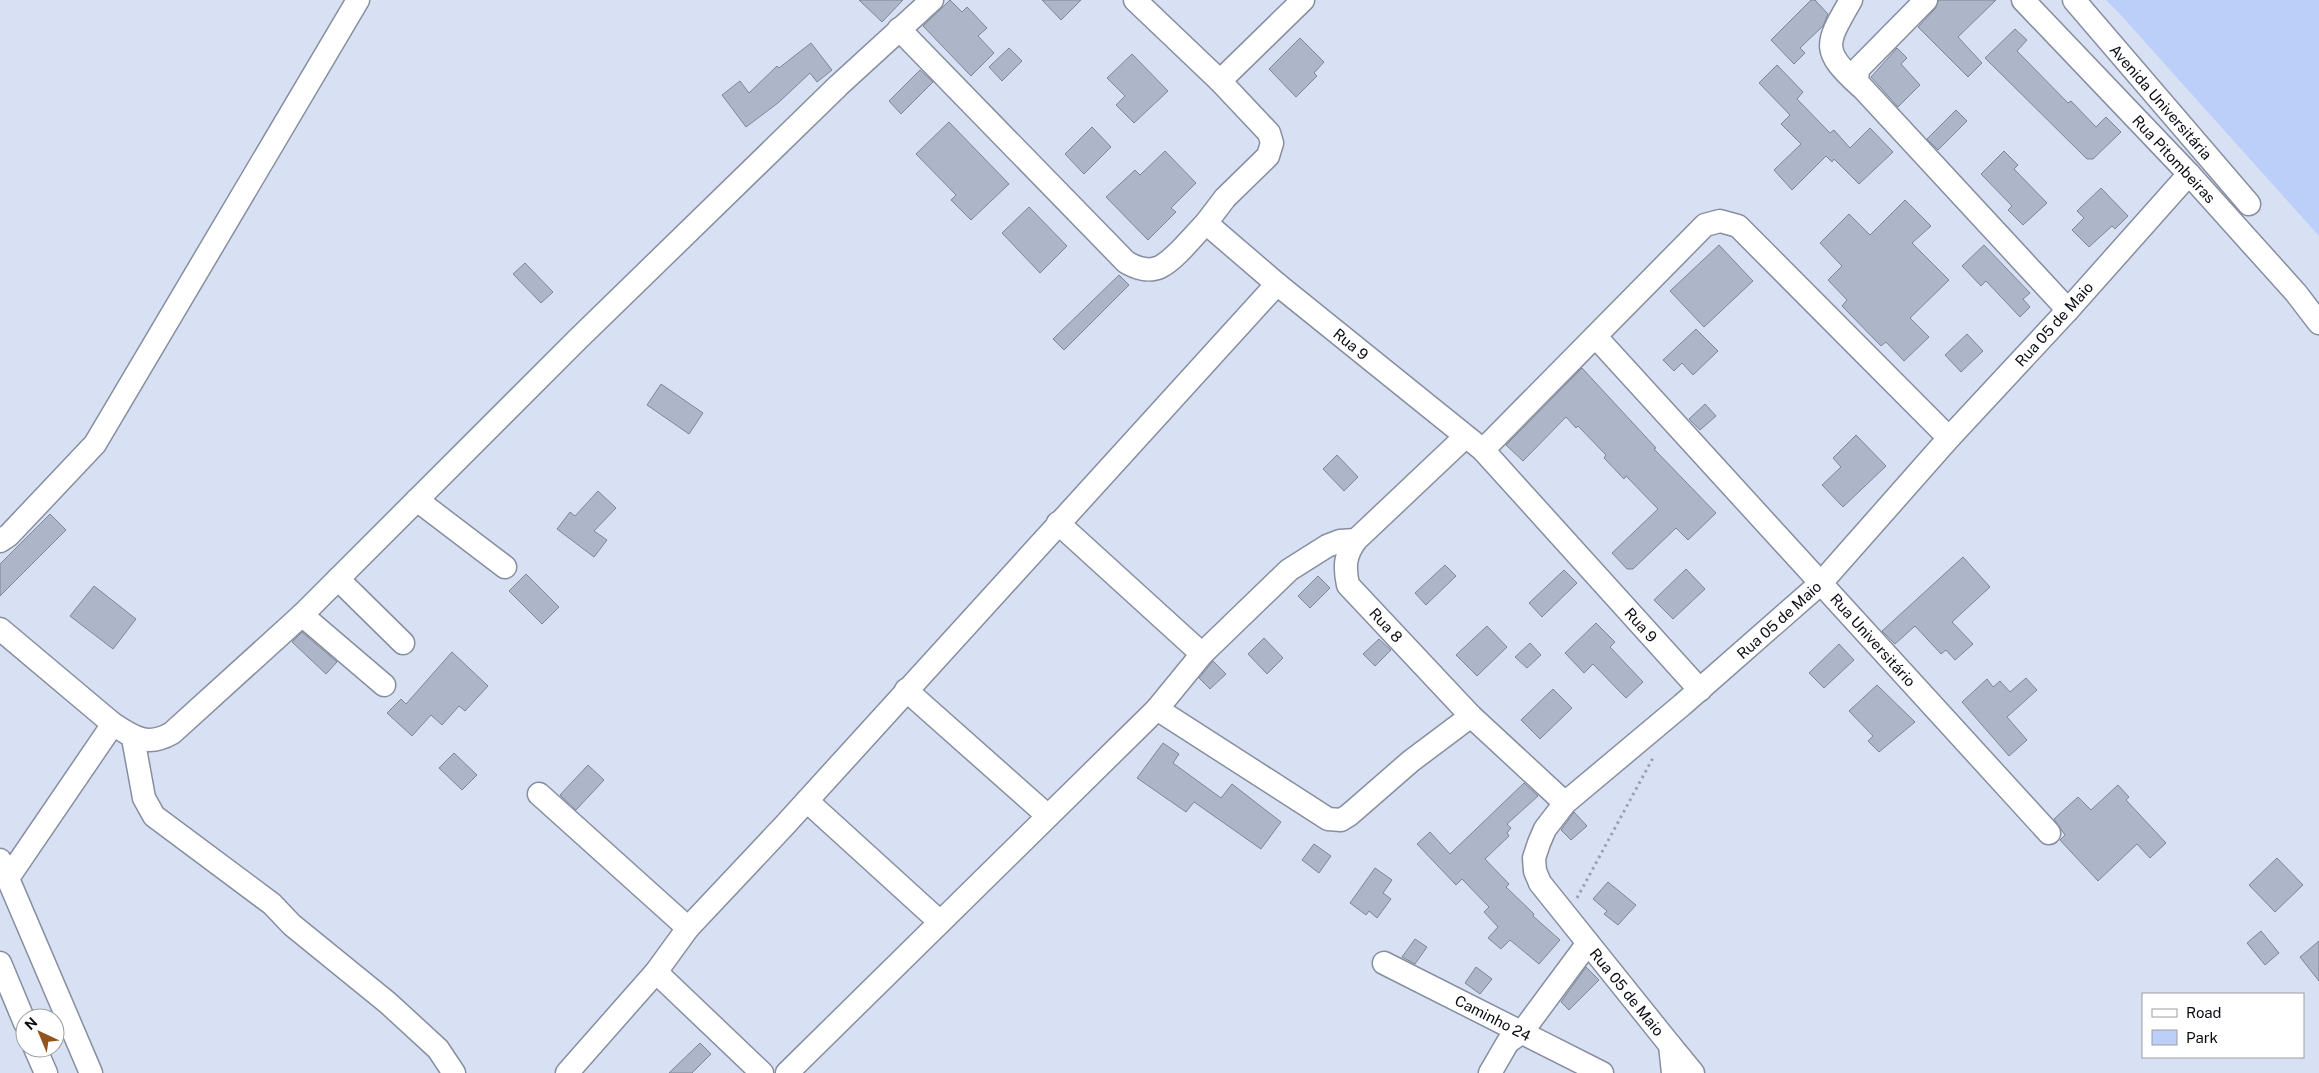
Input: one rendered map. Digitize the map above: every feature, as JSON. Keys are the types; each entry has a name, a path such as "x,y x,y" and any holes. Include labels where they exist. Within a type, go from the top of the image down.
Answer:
{"street":[{"path":"0,541 96,444 358,0"},
{"path":"0,629 113,724 133,738 162,739 172,733 302,615 578,339 932,0"},
{"path":"900,29 1126,262 1141,268 1160,267 1183,247 1206,223 1225,198 1268,156 1272,143 1269,133 1220,81 1135,0"},
{"path":"1220,81 1303,0"},
{"path":"1851,0 1837,23 1831,39 1830,49 1840,67 1860,86 2068,310"},
{"path":"1860,86 1856,77 1858,69 1926,0"},
{"name":"Rua Pitombeiras","path":"2023,0 2189,174 2296,293 2319,322"},
{"name":"Avenida Universitária","path":"2074,0 2249,204"},
{"name":"Rua 05 de Maio","path":"1673,1073 1670,1045 1540,883 1535,871 1534,858 1545,829 1565,803 1700,690 1821,583 1949,438 2068,310 2189,174"},
{"path":"1348,585 1345,560 1348,550 1356,540 1474,444 1596,337 1705,225 1714,221 1728,221 1738,226 1949,438"},
{"name":"Rua 9","path":"1206,223 1277,284 1474,444 1700,690"},
{"path":"567,1073 656,972 688,928 807,801 1058,523 1188,385 1277,284"},
{"name":"Rua Universitário","path":"1596,337 2049,832"},
{"path":"417,500 505,567"},
{"path":"1058,523 1202,654"},
{"path":"787,1073 1156,710 1202,654 1290,570 1316,552 1340,541 1356,540"},
{"name":"Rua 8","path":"1316,552 1471,716 1565,803"},
{"path":"338,579 403,643"},
{"path":"302,615 384,685"},
{"path":"906,690 1048,816"},
{"path":"1156,710 1328,820 1335,821 1349,815 1411,761 1471,716"},
{"path":"91,1073 4,869 113,724"},
{"path":"133,738 144,798 154,816 272,904 292,925 388,1003 438,1049 454,1073"},
{"path":"539,794 688,928"},
{"path":"807,801 940,922"},
{"path":"1490,1073 1508,1042 1522,1032 1588,943"},
{"name":"Caminho 24","path":"1384,962 1602,1073"},
{"path":"0,963 7,991 17,1008"},
{"path":"656,972 762,1073"},
{"path":"1670,1045 1693,1073"},
{"path":"39,1058 46,1073"}],"path":[{"path":"1567,917 1655,755"}],"green space":[{"path":"2106,0 2319,0 2319,236 2118,12"}],"building":[{"path":"859,0 903,0 882,22"},
{"path":"950,0 962,12 967,7 987,28 978,36 994,53 971,76 923,26"},
{"path":"1042,0 1081,0 1061,20"},
{"path":"1811,0 1815,0 1828,14 1823,26 1800,48 1805,53 1794,64 1771,40"},
{"path":"1939,0 1996,0 1958,37 1982,63 1968,77 1918,27 1935,9"},
{"path":"2015,29 2027,40 2017,51 2068,103 2071,101 2096,127 2106,117 2121,132 2093,159 2087,159 1985,58"},
{"path":"1300,38 1324,62 1314,73 1317,76 1296,97 1269,69"},
{"path":"811,43 832,70 817,82 810,73 778,103 746,127 722,95 740,81 749,93 777,66 779,68"},
{"path":"1009,48 1022,61 1002,81 989,67"},
{"path":"1897,48 1907,58 1901,64 1920,85 1898,107 1871,77"},
{"path":"1132,54 1168,91 1134,123 1116,105 1125,96 1107,78"},
{"path":"1777,65 1803,92 1797,99 1830,133 1834,130 1850,148 1870,128 1893,152 1859,184 1834,159 1832,162 1826,156 1792,190 1774,170 1801,144 1781,124 1790,115 1759,83"},
{"path":"920,70 933,82 901,114 889,101"},
{"path":"1956,110 1967,121 1938,150 1927,139"},
{"path":"949,122 1009,184 971,220 951,200 956,195 916,154"},
{"path":"1092,127 1111,147 1084,174 1065,154"},
{"path":"1165,151 1196,183 1171,208 1176,212 1148,240 1106,197 1135,170 1140,175"},
{"path":"2004,151 2018,165 2014,169 2047,203 2023,225 2008,210 2012,206 1981,174"},
{"path":"2101,188 2128,216 2115,229 2112,226 2089,247 2072,230 2084,218 2077,211"},
{"path":"1905,200 1931,226 1912,243 1949,280 1910,318 1929,337 1904,361 1886,342 1881,346 1842,306 1847,300 1828,280 1842,266 1820,243 1849,214 1870,235"},
{"path":"1029,207 1067,246 1040,273 1002,233"},
{"path":"1719,245 1753,281 1704,327 1670,291"},
{"path":"1984,245 2030,293 2023,299 2030,307 2020,317 1986,281 1981,286 1962,266"},
{"path":"525,263 553,292 541,303 513,274"},
{"path":"1119,275 1129,285 1064,350 1053,339"},
{"path":"1696,329 1718,351 1693,375 1682,363 1674,371 1663,360"},
{"path":"1967,334 1983,351 1961,372 1945,355"},
{"path":"1582,368 1656,448 1654,449 1716,513 1688,540 1676,528 1633,569 1627,569 1612,553 1658,509 1626,476 1624,479 1604,458 1606,455 1578,426 1576,428 1566,417 1523,461 1506,445"},
{"path":"661,384 703,413 689,434 647,405"},
{"path":"1705,404 1716,416 1700,430 1689,419"},
{"path":"1856,435 1886,466 1843,507 1822,485 1841,467 1833,458"},
{"path":"1337,455 1358,477 1344,491 1323,469"},
{"path":"598,491 616,508 594,531 607,540 594,557 557,529 570,512 575,516"},
{"path":"50,514 66,530 0,596 0,564"},
{"path":"1963,557 1990,587 1952,622 1973,644 1955,660 1946,650 1941,654 1915,626 1895,644 1882,631"},
{"path":"1445,565 1456,576 1426,605 1415,593"},
{"path":"1686,569 1705,589 1673,619 1654,600"},
{"path":"1564,570 1577,583 1542,617 1529,603"},
{"path":"526,574 559,607 542,624 509,591"},
{"path":"1318,576 1330,588 1310,608 1298,596"},
{"path":"94,586 136,619 113,649 70,616"},
{"path":"1596,623 1615,642 1610,647 1643,682 1626,698 1593,664 1584,673 1565,653"},
{"path":"1487,626 1507,647 1477,676 1456,655"},
{"path":"302,632 337,662 326,674 292,642"},
{"path":"1264,638 1283,658 1267,674 1248,654"},
{"path":"1379,639 1391,650 1375,666 1363,654"},
{"path":"1530,643 1541,655 1527,668 1515,657"},
{"path":"1839,644 1854,660 1824,688 1809,673"},
{"path":"452,652 488,686 465,711 459,706 442,725 431,715 412,736 387,713 401,699 406,704"},
{"path":"1213,661 1226,674 1210,689 1199,678"},
{"path":"2026,678 2037,690 2007,717 2027,740 2009,756 1962,702 1987,679 1993,687 2000,681 2010,692"},
{"path":"1877,685 1915,722 1879,752 1868,741 1873,736 1849,711"},
{"path":"1553,689 1572,708 1540,739 1521,720"},
{"path":"1163,743 1179,754 1173,763 1221,798 1232,784 1281,822 1261,849 1194,802 1186,812 1137,778"},
{"path":"454,753 477,775 462,790 439,768"},
{"path":"588,765 604,780 576,810 560,795"},
{"path":"1524,783 1538,796 1507,824 1511,828 1507,833 1509,836 1485,859 1509,884 1506,887 1534,914 1533,916 1560,940 1539,964 1510,940 1501,949 1488,938 1498,927 1484,912 1489,907 1462,879 1456,885 1417,844 1430,832 1450,854"},
{"path":"2118,785 2129,797 2126,800 2166,843 2150,858 2137,844 2098,881 2060,840 2065,835 2054,819 2078,797 2091,810"},
{"path":"1574,812 1587,826 1571,840 1561,830"},
{"path":"1314,844 1331,856 1319,873 1302,860"},
{"path":"2277,858 2303,885 2275,912 2249,885"},
{"path":"1375,868 1392,880 1383,893 1391,899 1377,918 1369,911 1366,915 1350,903"},
{"path":"1608,882 1636,905 1618,925 1604,914 1607,911 1593,899"},
{"path":"2261,931 2279,953 2265,965 2247,943"},
{"path":"1415,939 1427,947 1415,964 1402,957"},
{"path":"2319,941 2319,981 2300,957"},
{"path":"1476,967 1492,979 1480,994 1465,983"},
{"path":"1586,967 1599,980 1569,1010 1561,1002"},
{"path":"700,1043 711,1054 692,1073 669,1073"}]}
